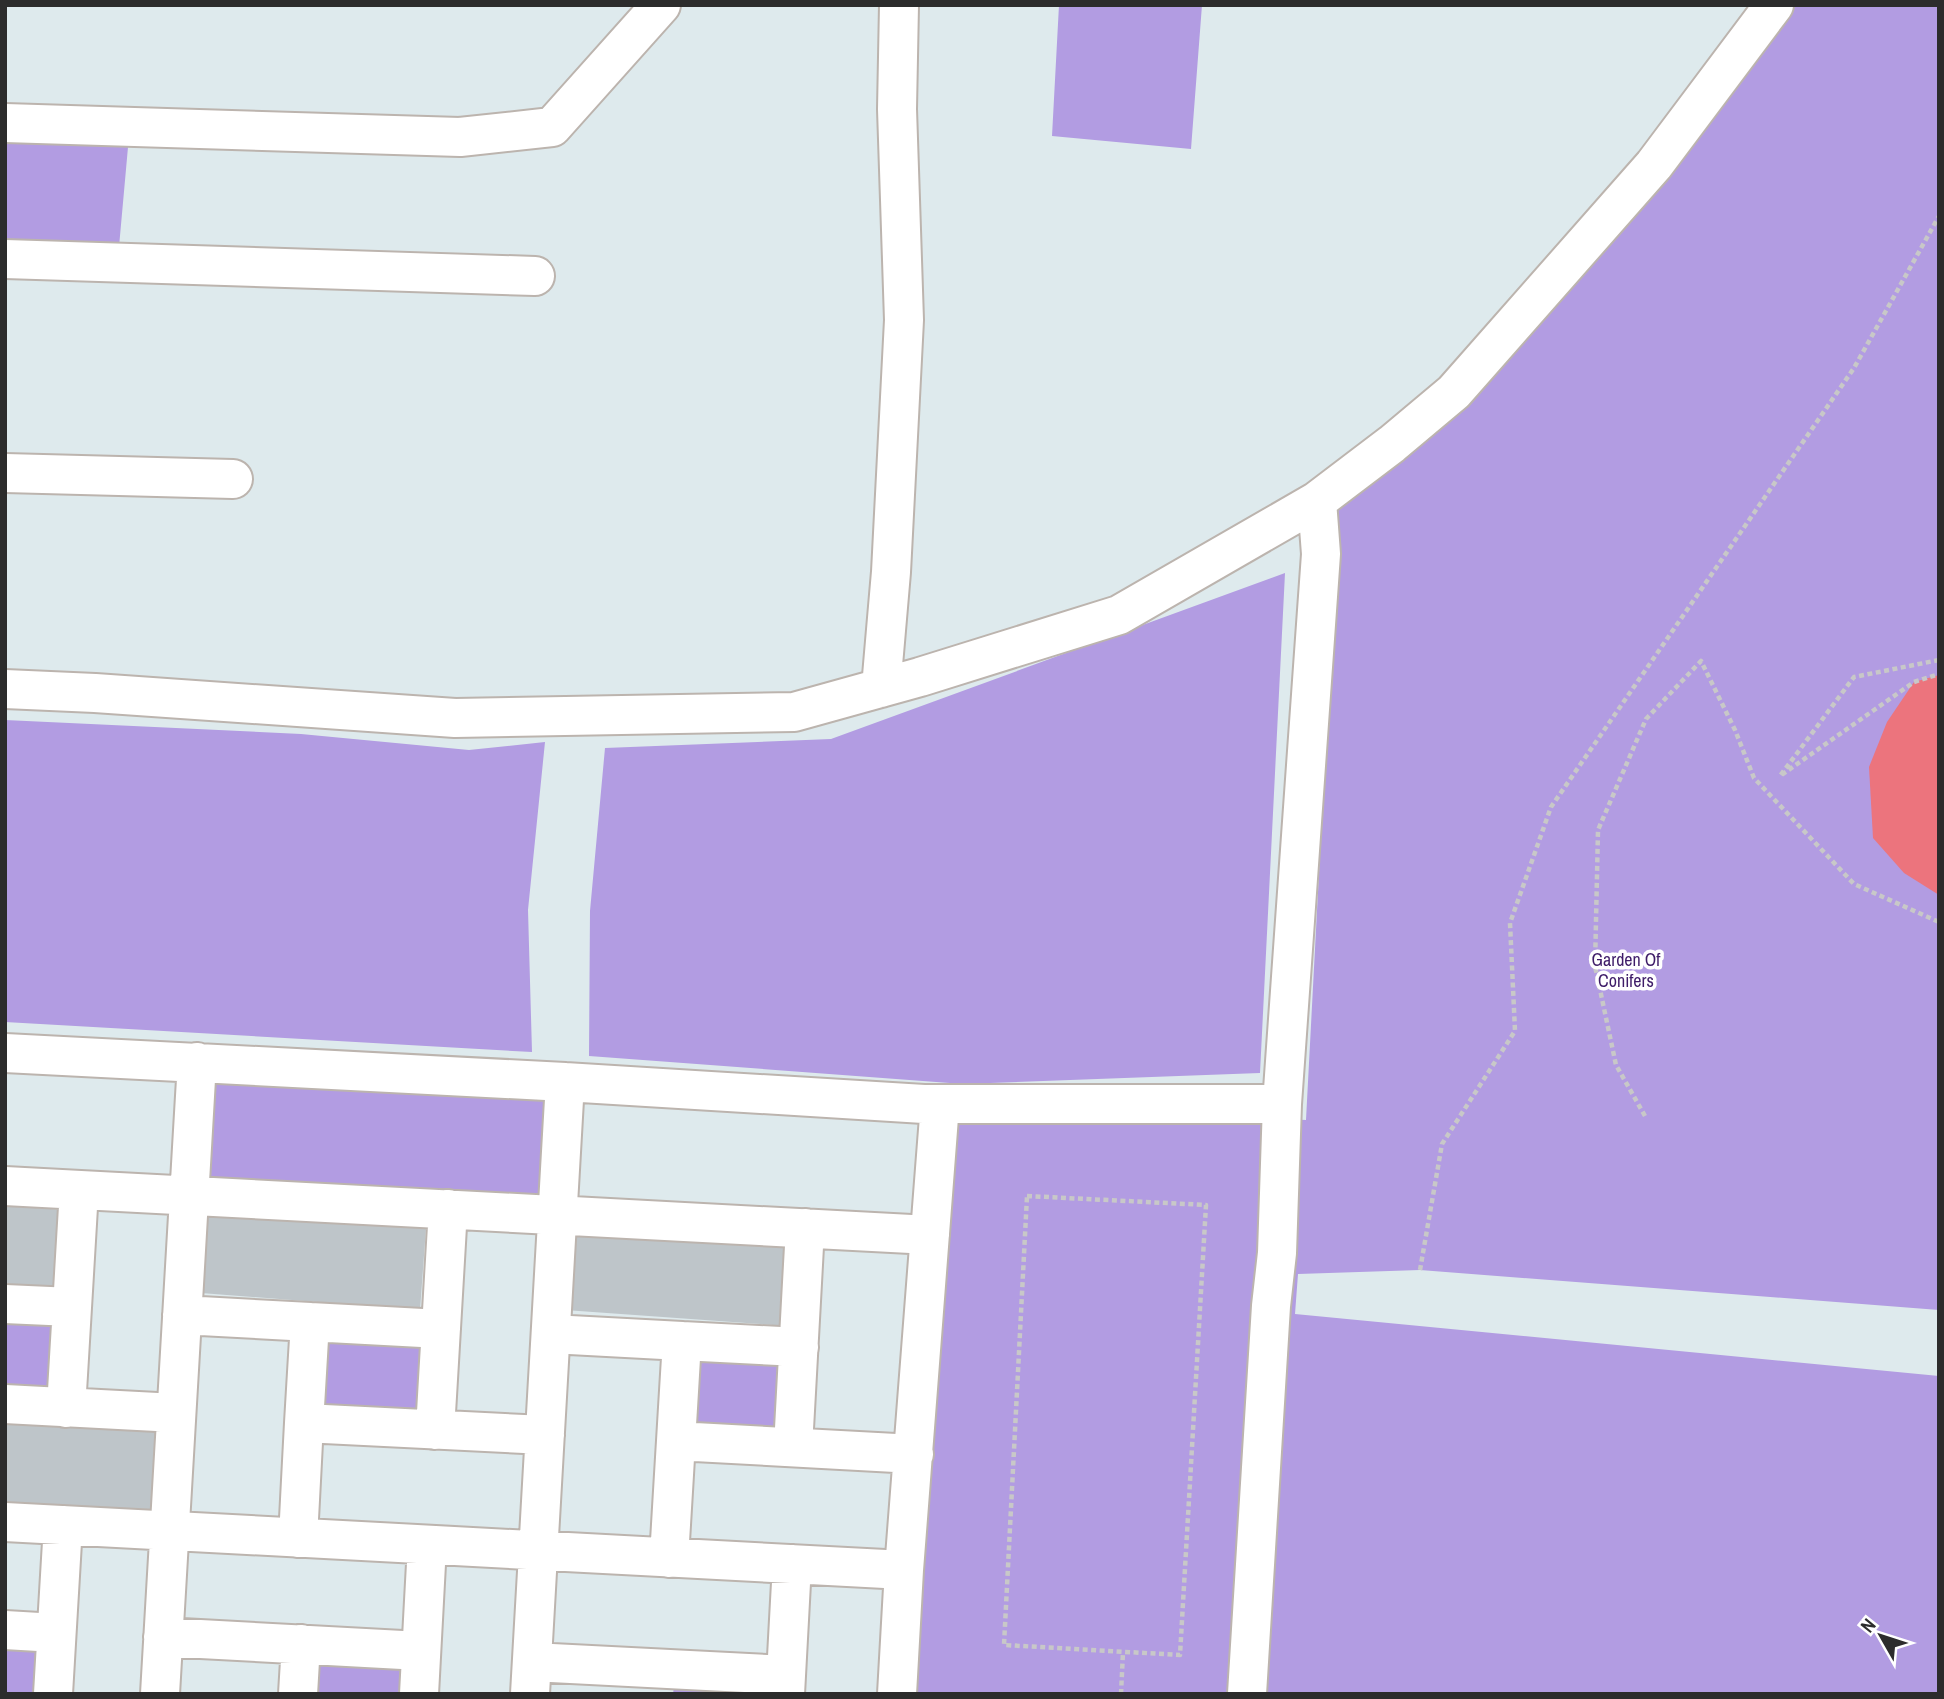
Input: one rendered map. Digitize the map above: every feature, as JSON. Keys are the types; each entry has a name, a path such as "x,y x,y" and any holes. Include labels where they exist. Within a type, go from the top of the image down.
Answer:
{"street":[{"path":"5,123 460,137 552,127 661,5"},
{"path":"881,688 891,572 904,320 897,109 899,5"},
{"path":"5,689 455,718 794,712 1119,615 1317,501 1454,392 1654,165 1774,5"},
{"path":"5,259 535,276"},
{"path":"5,473 233,479"},
{"path":"1247,1694 1270,1306 1277,1253 1283,1104 1321,554 1317,501"},
{"path":"5,1052 940,1104 1283,1104"},
{"path":"160,1694 197,1062"},
{"path":"565,1082 531,1678 785,1684 792,1564"},
{"path":"897,1694 940,1104"},
{"path":"5,1185 930,1235"},
{"path":"66,1408 79,1189"},
{"path":"435,1430 448,1209"},
{"path":"793,1447 806,1228"},
{"path":"5,1304 72,1307"},
{"path":"182,1315 441,1329"},
{"path":"298,1538 310,1322"},
{"path":"551,1334 799,1347"},
{"path":"669,1558 682,1341"},
{"path":"5,1404 176,1413"},
{"path":"304,1423 545,1435"},
{"path":"676,1441 914,1454"},
{"path":"5,1522 904,1570"},
{"path":"53,1694 63,1525"},
{"path":"419,1694 427,1545"},
{"path":"5,1630 56,1633"},
{"path":"163,1637 421,1651"},
{"path":"298,1694 301,1644"}],"path":[{"path":"1420,1270 1442,1144 1515,1031 1510,923 1551,807 1854,368 1939,216"},
{"path":"1939,660 1854,677 1780,776 1914,682 1939,674"},
{"path":"1645,1116 1616,1065 1595,966 1598,830 1646,719 1701,661 1735,730 1754,778 1854,884 1939,922"},
{"path":"1027,1196 1206,1205 1180,1655 1123,1652 1004,1645 1027,1196"},
{"path":"1121,1694 1123,1652"}],"green space":[{"path":"1059,5 1202,5 1191,149 1052,136"},
{"name":"Garden Of Conifers","path":"1777,5 1939,5 1939,1310 1420,1270 1298,1274 1295,1314 1939,1376 1939,1694 915,1694 949,1102 1306,1120 1339,493"},
{"path":"5,133 129,136 118,258 5,250"},
{"path":"1285,573 1260,1073 963,1084 589,1056 590,911 605,748 831,739"},
{"path":"5,720 301,734 469,750 545,742 528,910 532,1052 5,1022"},
{"path":"197,1062 565,1082 557,1215 189,1195"},
{"path":"5,1316 55,1319 52,1394 5,1391"},
{"path":"323,1335 426,1343 424,1413 315,1410"},
{"path":"693,1353 783,1358 782,1434 687,1428"},
{"path":"5,1642 45,1645 41,1694 5,1694"},
{"path":"314,1658 405,1664 403,1694 309,1694"},
{"path":"675,1679 770,1694 673,1694"}],"shaded area":[{"path":"1939,675 1939,895 1904,873 1873,838 1869,767 1887,722 1914,682"}],"building":[{"path":"5,1206 66,1210 60,1295 5,1291"},
{"path":"207,1213 426,1228 420,1310 201,1293"},
{"path":"571,1228 793,1245 787,1326 565,1310"},
{"path":"5,1420 166,1431 160,1514 5,1503"}]}
